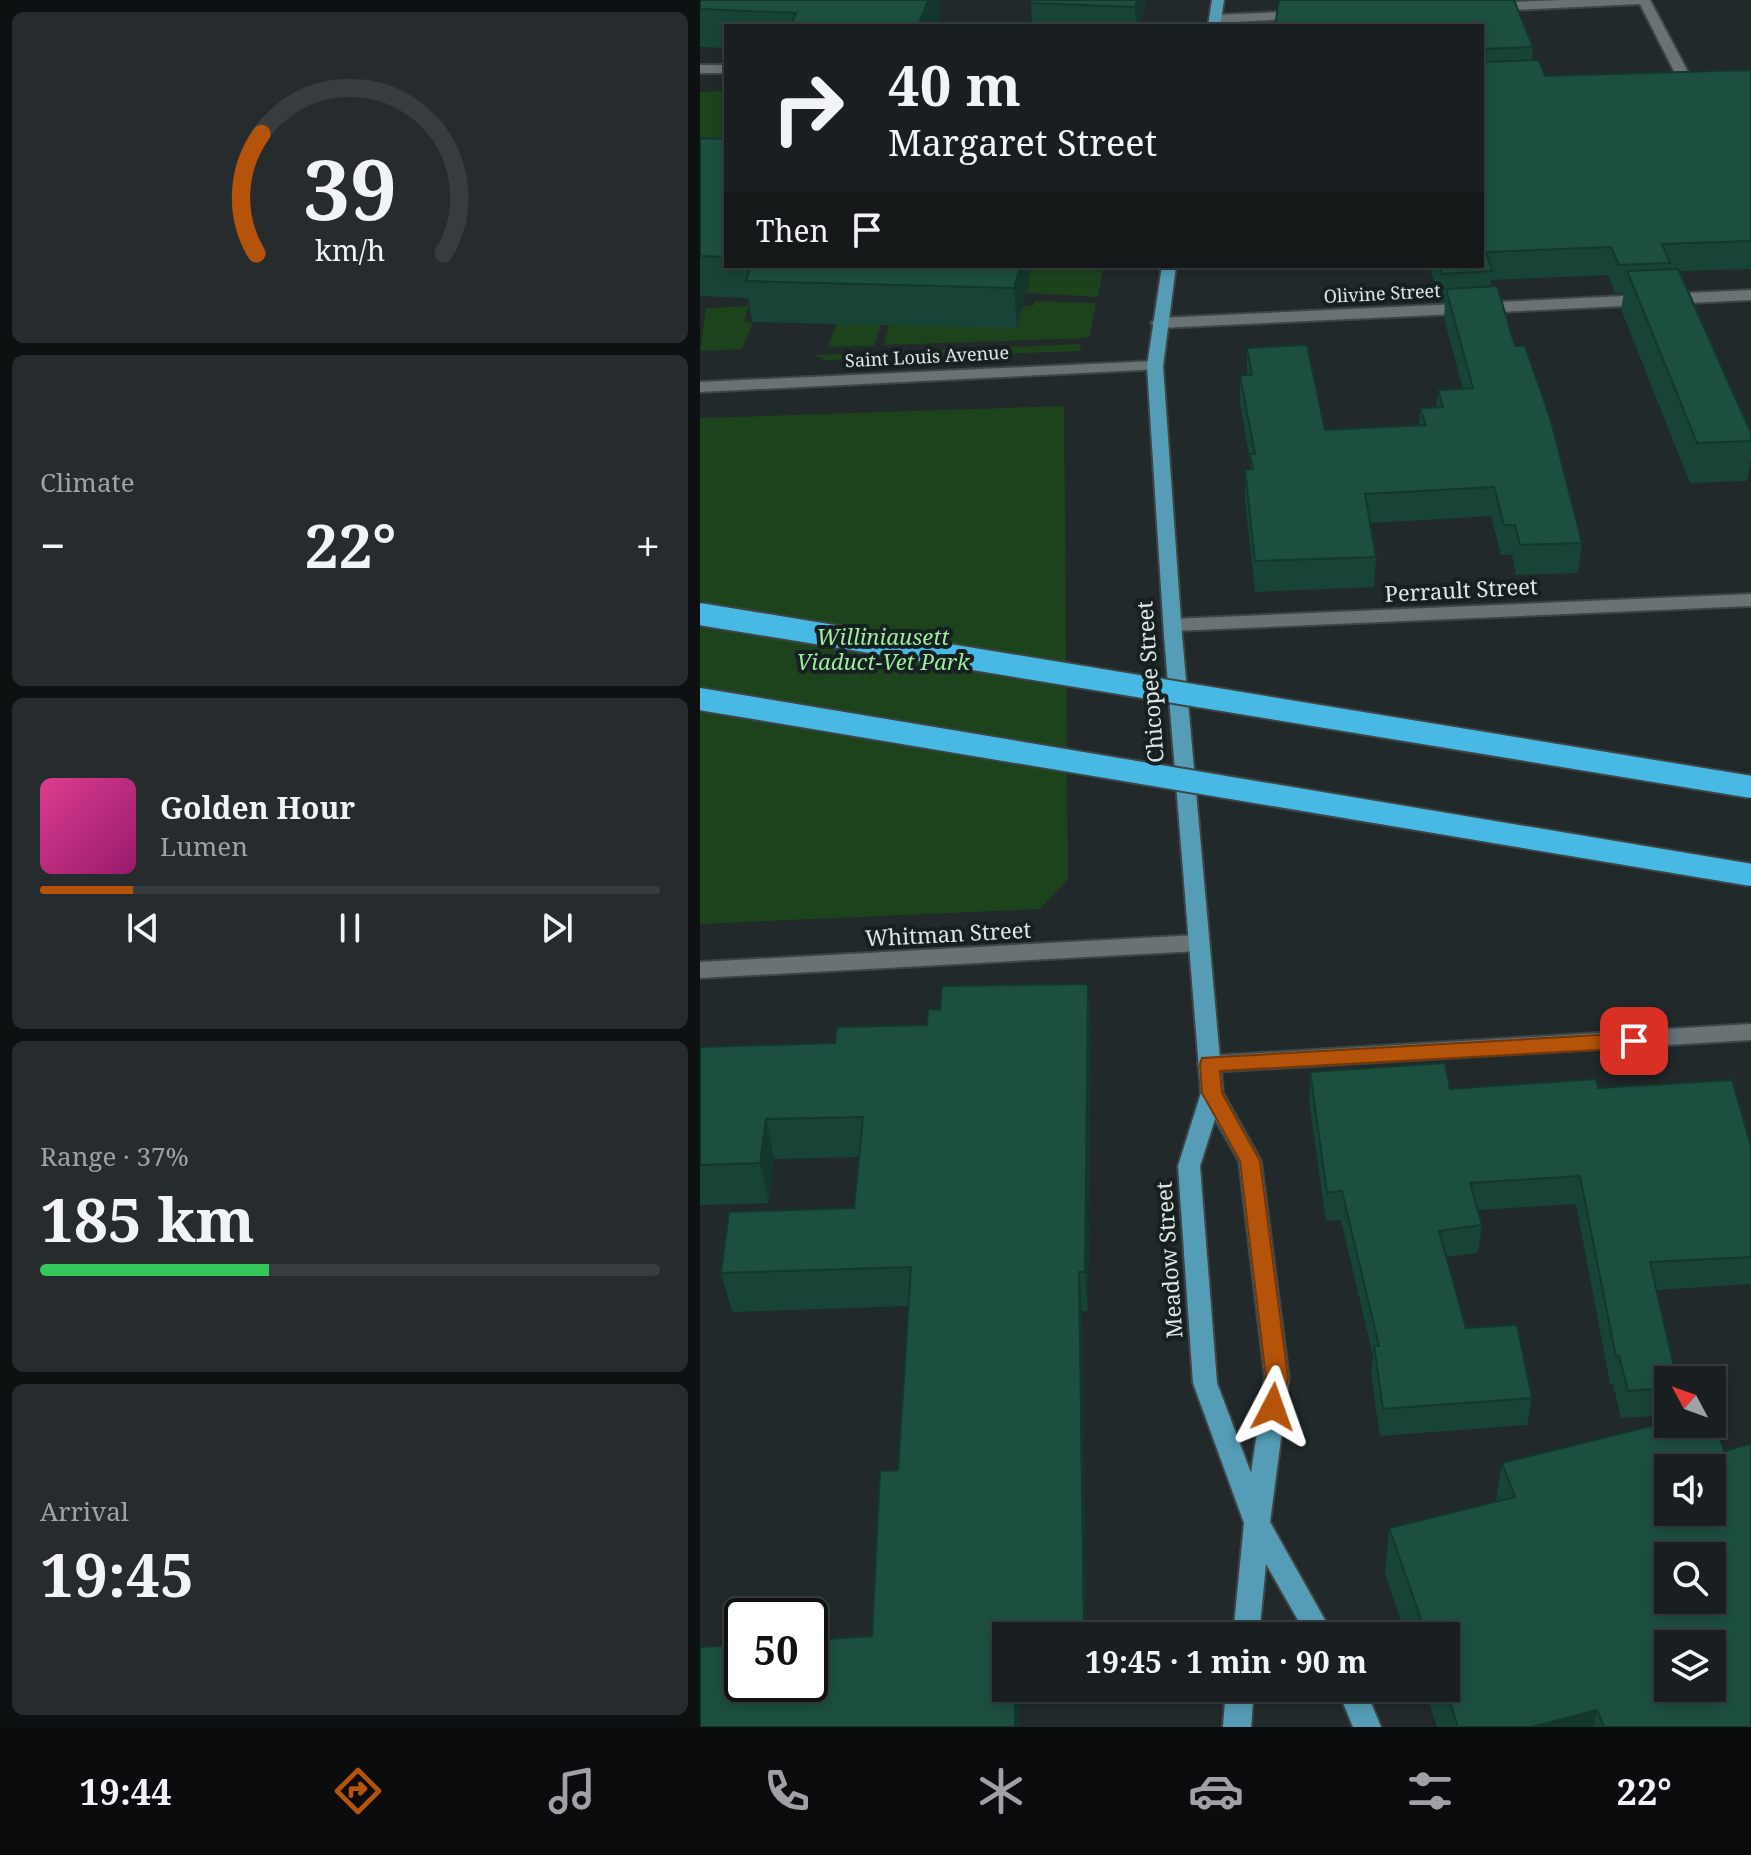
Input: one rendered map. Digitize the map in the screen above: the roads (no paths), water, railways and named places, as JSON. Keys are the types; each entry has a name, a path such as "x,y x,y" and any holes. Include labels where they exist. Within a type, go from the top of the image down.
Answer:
{"highway":[{"path":"700,614 1751,787"},
{"path":"700,699 1751,875"}],"main road":[{"path":"1214,22 1218,0"},
{"name":"Chicopee Street","path":"1169,268 1155,366 1212,1093"},
{"path":"1212,1093 1250,1161 1277,1378 1247,1622"},
{"name":"Meadow Street","path":"1212,1093 1189,1166 1205,1383 1257,1523 1313,1622"},
{"path":"1237,1727 1239,1702"},
{"path":"1357,1702 1367,1727"}],"street":[{"path":"1480,7 1644,0 1682,74"},
{"path":"1214,22 1324,14"},
{"path":"700,69 724,69"},
{"name":"Olivine Street","path":"1159,323 1751,295"},
{"name":"Saint Louis Avenue","path":"700,387 1155,366"},
{"name":"Perrault Street","path":"1173,625 1751,600"},
{"name":"Whitman Street","path":"700,970 1198,943"},
{"path":"1209,1064 1751,1032"}],"park label":[{"name":"Williniausett Viaduct-Vet Park","path":"883,648"}]}
